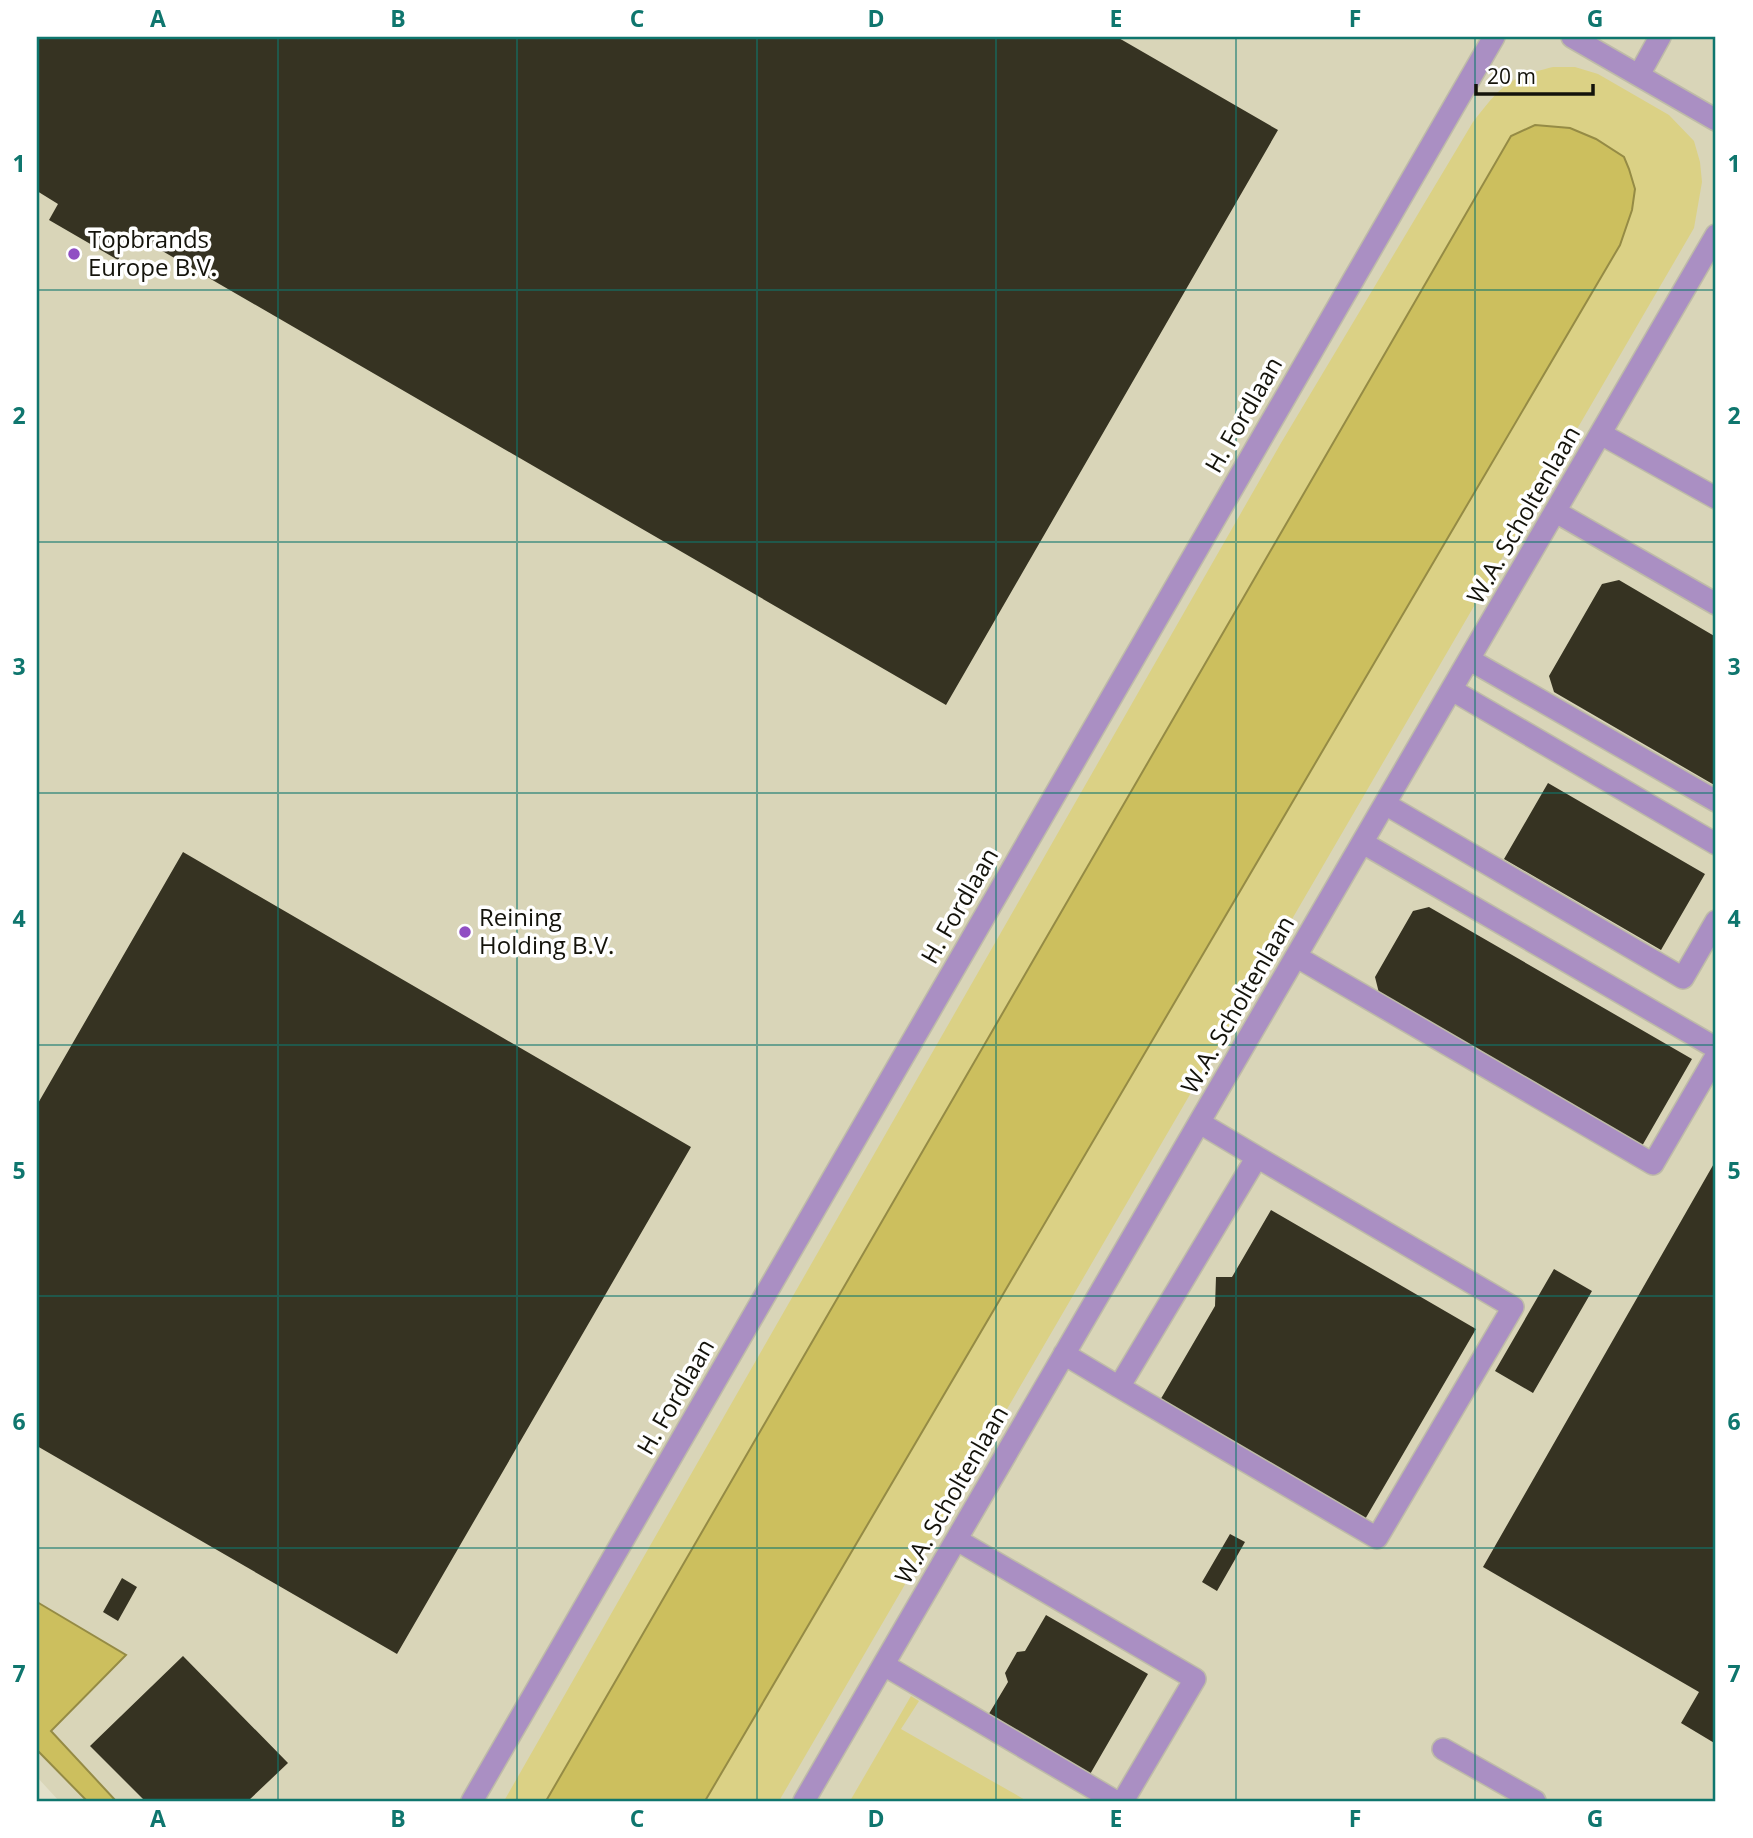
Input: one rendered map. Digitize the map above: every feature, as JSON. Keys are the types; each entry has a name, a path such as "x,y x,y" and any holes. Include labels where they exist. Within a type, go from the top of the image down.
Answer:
{"street":[{"name":"H. Fordlaan","path":"472,1801 1494,37"},
{"path":"1572,37 1716,120"},
{"path":"1639,75 1660,37"},
{"name":"W.A. Scholtenlaan","path":"804,1801 1716,235"},
{"path":"1601,434 1716,498"},
{"path":"1556,512 1716,604"},
{"path":"1470,660 1716,801"},
{"path":"1452,690 1716,844"},
{"path":"1385,804 1683,978 1716,921"},
{"path":"1363,843 1716,1048"},
{"path":"1297,957 1653,1164 1716,1056"},
{"path":"1064,1354 1377,1538 1513,1307 1200,1124"},
{"path":"1119,1387 1257,1157"},
{"path":"957,1539 1195,1679 1123,1801"},
{"path":"884,1665 1115,1801"},
{"path":"1443,1749 1535,1801"}],"shaded area":[{"path":"37,37 1716,37 1716,1801 59,1801 37,1777"},
{"path":"1553,67 1575,67 1598,74 1669,115 1694,141 1702,182 1694,228 779,1801 705,1801 1620,245 1570,128 1535,125 1511,136 546,1801 504,1801 1281,443 1473,122 1491,99 1515,79"},
{"path":"1535,125 1570,128 1596,139 1624,157 1635,189 1632,210 1620,245 705,1801 546,1801 1511,136"},
{"path":"37,1602 126,1655 51,1731 116,1801 87,1801 37,1750"},
{"path":"911,1696 919,1701 901,1729 1027,1801 850,1801"}],"building":[{"path":"37,37 1117,37 1278,130 946,705 133,234 118,260 49,220 58,204 37,191"},
{"path":"1619,580 1716,637 1716,786 1554,692 1549,676 1602,584"},
{"path":"1548,783 1705,874 1661,950 1504,859"},
{"path":"183,852 691,1147 397,1654 37,1446 37,1105"},
{"path":"1429,907 1692,1059 1642,1146 1379,993 1375,977 1413,911"},
{"path":"1716,1160 1716,1744 1681,1723 1699,1692 1483,1567"},
{"path":"1271,1210 1476,1329 1364,1521 1159,1402 1215,1306 1216,1277 1232,1277"},
{"path":"1554,1269 1592,1291 1533,1393 1495,1371"},
{"path":"1230,1534 1245,1542 1217,1591 1202,1582"},
{"path":"122,1578 137,1587 118,1621 103,1612"},
{"path":"1046,1615 1148,1674 1089,1776 987,1717 1008,1682 1005,1673 1017,1652 1025,1651"},
{"path":"183,1656 288,1763 248,1801 145,1801 90,1746"}],"place":[{"name":"Topbrands Europe B.V.","path":"74,254"},
{"name":"Reining Holding B.V.","path":"465,932"}]}
